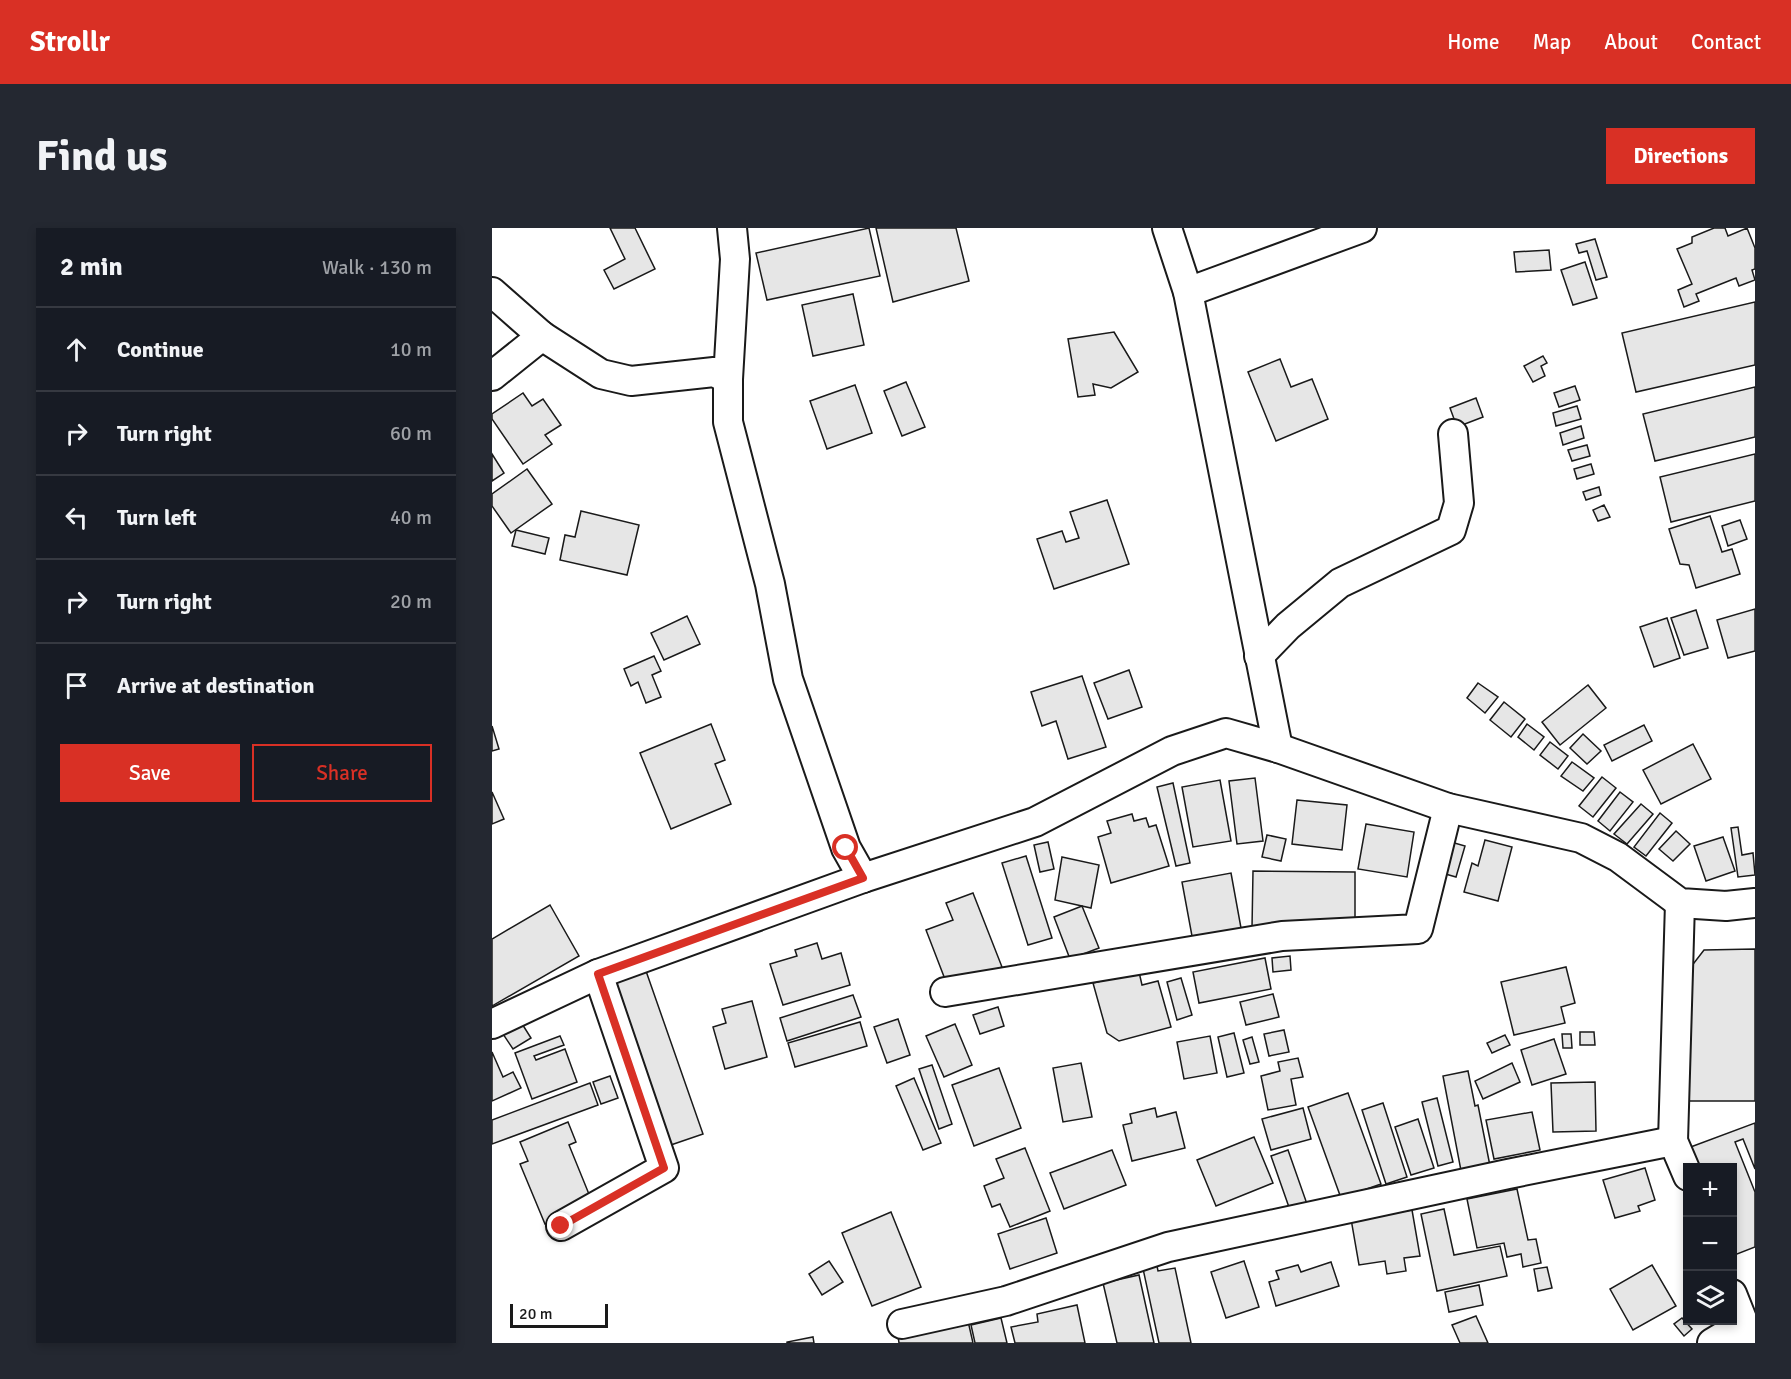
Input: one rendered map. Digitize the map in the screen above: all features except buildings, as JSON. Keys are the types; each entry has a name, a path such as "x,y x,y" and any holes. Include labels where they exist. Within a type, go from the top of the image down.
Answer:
{"street":[{"path":"732,228 735,259 728,379 728,422 770,584 788,679 846,848 863,878"},
{"path":"1167,228 1188,292 1278,748"},
{"path":"1188,292 1362,228"},
{"path":"492,292 542,336 601,374 631,381 714,372 728,379"},
{"path":"492,376 542,336"},
{"path":"1259,656 1288,627 1340,583 1451,530 1459,503 1453,434"},
{"path":"492,1024 598,974 863,878 1035,822 1172,751 1226,733 1278,748 1448,808 1581,838 1618,857 1680,903 1726,906 1755,903"},
{"path":"945,992 1282,936 1418,929 1448,808"},
{"path":"1680,903 1673,1141 1683,1164"},
{"path":"561,1226 664,1168 598,974"},
{"path":"902,1324 1006,1301 1168,1247 1673,1141"},
{"path":"1712,1343 1747,1333 1737,1307"}],"route":[{"path":"561,1226 664,1168 598,974 863,878 846,848"}]}
